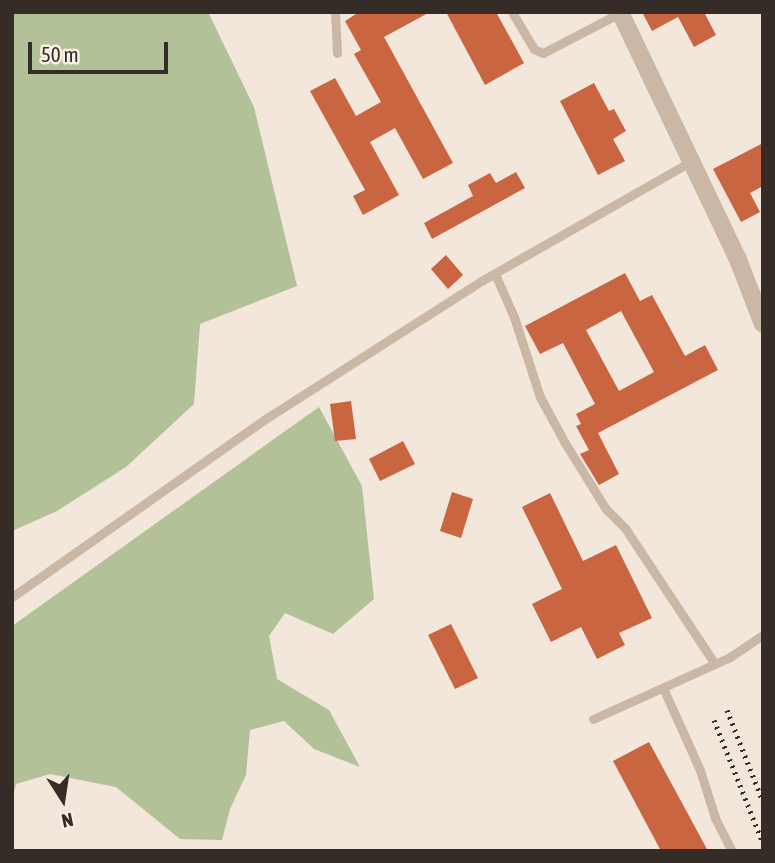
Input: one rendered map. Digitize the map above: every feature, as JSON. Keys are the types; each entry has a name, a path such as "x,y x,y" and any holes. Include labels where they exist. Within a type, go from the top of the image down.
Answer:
{"street":[{"path":"620,13 737,257 763,324"}],"lane":[{"path":"335,12 337,53"},
{"path":"512,12 534,49 543,53 620,13"},
{"path":"12,597 233,440 495,274 692,161"},
{"path":"495,274 514,317 540,397 565,443 606,509 625,528 715,664"},
{"path":"593,719 715,664 763,635"},
{"path":"663,688 700,770 715,818 732,851"}],"green space":[{"path":"12,12 208,12 254,107 297,286 200,324 194,404 126,467 57,511 12,531"},
{"path":"319,407 362,486 374,599 333,634 285,613 269,636 277,679 329,710 360,767 314,749 284,721 250,730 246,775 230,809 222,840 180,839 116,787 50,774 16,784 12,801 12,626"}],"building":[{"path":"359,12 430,12 384,37 453,163 423,179 395,128 370,142 399,195 363,215 353,196 365,190 310,91 335,78 356,116 381,102 354,54 361,50 345,21"},
{"path":"446,12 496,12 524,63 485,85"},
{"path":"642,12 704,12 716,35 694,47 678,17 652,31"},
{"path":"594,83 609,111 614,109 626,131 613,139 625,161 598,175 560,101"},
{"path":"763,143 763,186 750,193 760,212 741,222 713,169"},
{"path":"516,172 525,188 432,239 424,223 473,196 468,185 490,173 496,183"},
{"path":"446,255 463,275 448,289 431,269"},
{"path":"625,273 640,301 652,295 685,356 705,345 718,370 598,433 619,474 599,485 580,454 589,450 576,426 581,424 576,414 595,404 563,343 540,354 525,326","holes":["621,311 654,372 619,391 586,330"]},
{"path":"351,401 356,439 335,441 330,404"},
{"path":"403,441 415,464 380,481 369,459"},
{"path":"452,492 473,499 461,538 440,531"},
{"path":"550,493 583,561 616,545 652,618 619,633 625,645 597,659 581,627 551,642 532,604 562,589 522,507"},
{"path":"451,624 478,678 455,689 428,635"},
{"path":"649,742 708,851 661,851 613,761"}],"railway":[{"path":"727,710 763,802"},
{"path":"714,720 763,843"}]}
